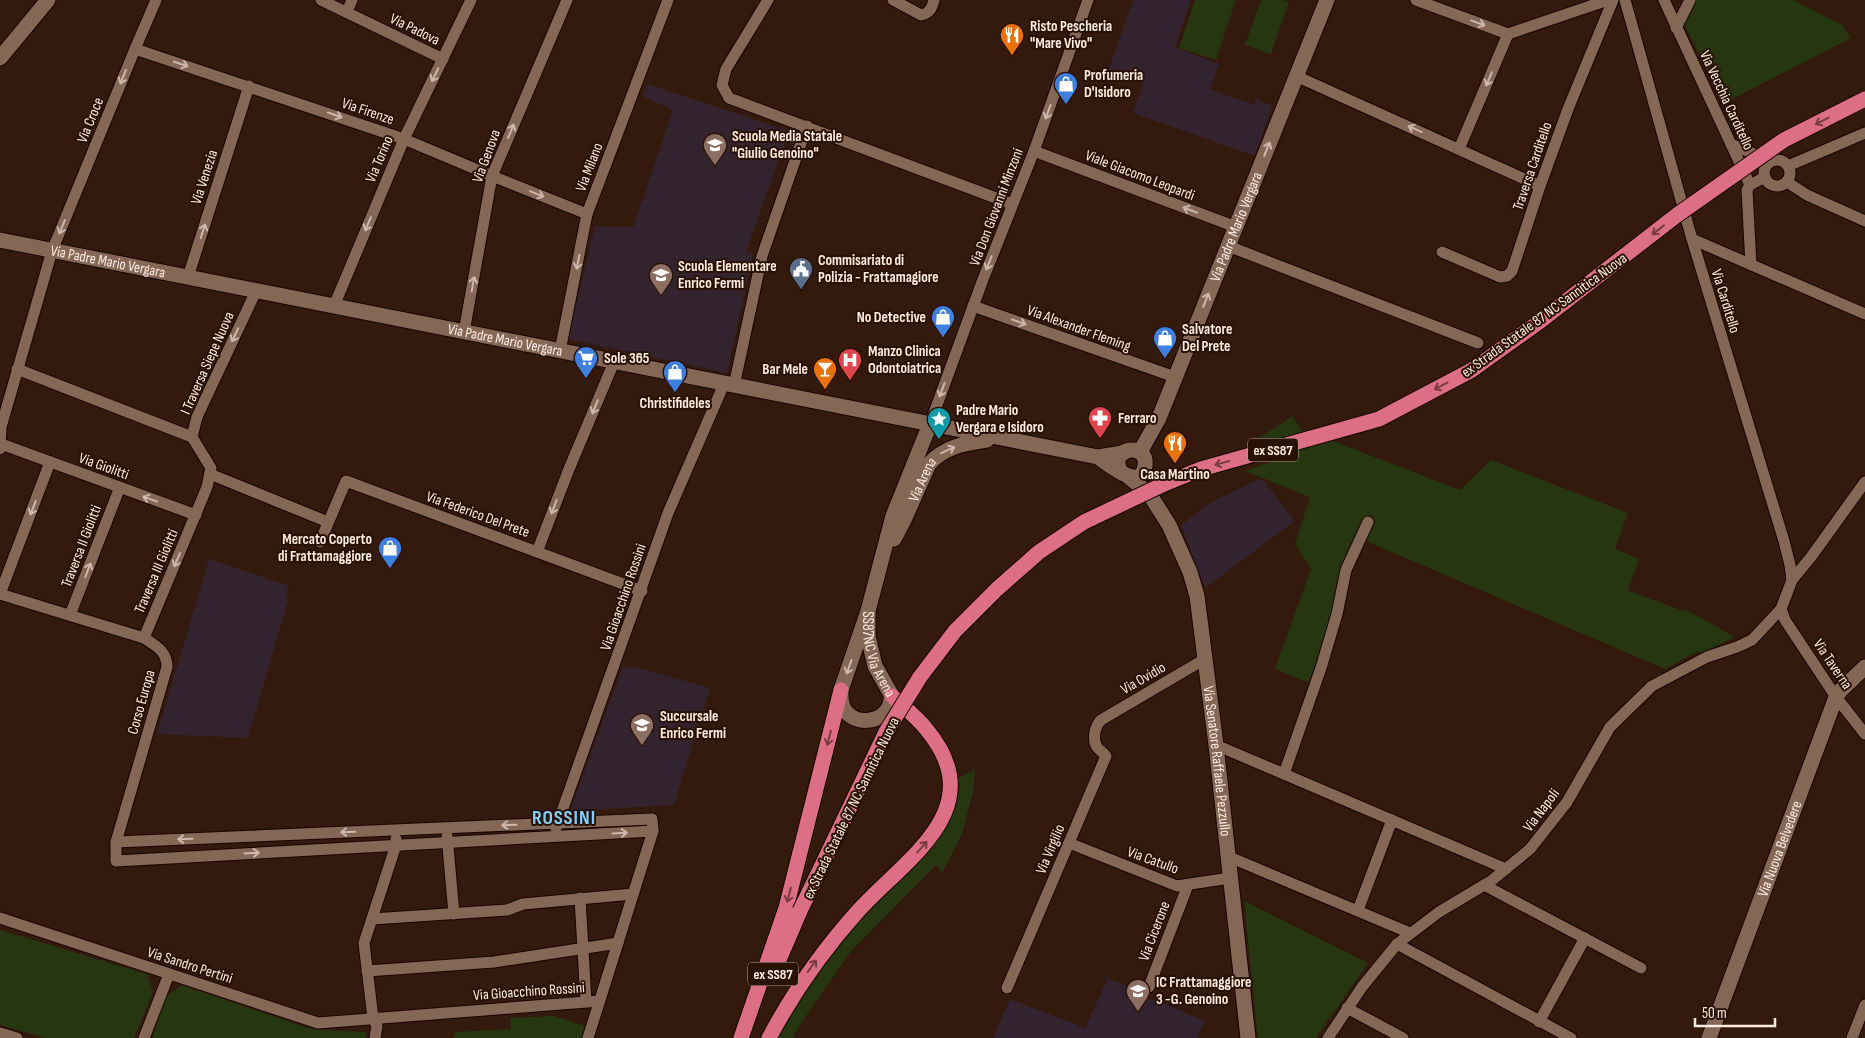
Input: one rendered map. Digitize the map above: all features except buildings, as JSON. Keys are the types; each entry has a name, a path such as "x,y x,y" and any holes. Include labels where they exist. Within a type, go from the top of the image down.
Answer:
{"highway":[{"name":"ex Strada Statale 87 NC Sannitica Nuova","path":"745,1038 800,911 886,732 920,677 955,631 997,588 1039,552 1084,522 1164,484 1201,469 1380,419 1472,370 1539,322 1677,215 1784,140 1865,99"},
{"path":"741,1038 786,908 841,690"},
{"path":"769,1038 788,1002 823,951 859,909 916,853 932,835 945,814 950,795 950,776 941,750 927,730 892,696"}],"street":[{"path":"0,58 48,0"},
{"name":"Via Croce","path":"0,447 1,427 52,251 134,49 156,0"},
{"name":"Via Padova","path":"321,0 443,59"},
{"path":"347,12 352,0"},
{"name":"Via Torino","path":"334,306 404,139 471,0"},
{"name":"Via Genova","path":"464,332 492,176 567,0"},
{"name":"Via Milano","path":"560,351 587,214 668,0"},
{"path":"768,0 726,69 722,85 729,98 1012,204"},
{"path":"893,0 921,15 930,11 934,0"},
{"name":"Via Don Giovanni Minzoni","path":"930,424 973,306 1034,151 1088,0"},
{"name":"Via Padre Mario Vergara","path":"1140,452 1159,418 1327,0"},
{"path":"1416,0 1508,34 1608,0"},
{"path":"1447,12 1452,0"},
{"name":"Traversa Carditello","path":"1442,252 1500,277 1507,276 1512,271 1568,109 1612,0"},
{"name":"Via Carditello","path":"1625,0 1692,239 1786,549 1792,580"},
{"name":"Via Vecchia Carditello","path":"1664,0 1750,185"},
{"path":"1676,28 1690,0"},
{"path":"1459,149 1508,34"},
{"name":"Via Firenze","path":"134,49 404,139 587,214"},
{"path":"1296,76 1540,186"},
{"name":"Via Venezia","path":"188,277 249,86"},
{"name":"Via Gioacchino Rossini","path":"554,837 668,513 729,385 762,256 807,126"},
{"path":"1788,166 1865,133"},
{"path":"1731,144 1771,162 1782,160 1788,166 1791,174 1783,185 1774,186 1765,177 1765,170 1771,162"},
{"name":"Viale Giacomo Leopardi","path":"1034,151 1236,227"},
{"path":"1751,265 1747,190 1750,185 1765,177"},
{"path":"1787,182 1807,195 1865,220"},
{"path":"1692,239 1865,314"},
{"name":"Via Padre Mario Vergara","path":"0,240 1098,457 1122,453"},
{"path":"1228,246 1478,343"},
{"name":"I Traversa Siepe Nuova","path":"210,474 211,468 192,437 197,417 256,291"},
{"name":"Via Alexander Fleming","path":"973,306 1175,378"},
{"path":"537,552 614,362"},
{"path":"17,369 192,437"},
{"name":"Via Arena","path":"868,611 893,516 930,424"},
{"name":"Via Arena","path":"880,564 904,520 929,464 935,457 949,449 970,442 1000,438"},
{"name":"Via Giolitti","path":"0,447 50,462 196,515"},
{"path":"1131,450 1140,452 1145,461 1145,468 1139,475 1125,474 1118,464 1122,453 1131,450"},
{"name":"Via Padre Mario Vergara","path":"1098,457 1125,474"},
{"path":"0,594 50,462"},
{"name":"Via Senatore Raffaele Pezzullo","path":"1145,468 1150,495"},
{"path":"196,515 210,474 328,522 320,542"},
{"name":"Via Senatore Raffaele Pezzullo","path":"1125,474 1150,495 1169,525 1190,572 1197,596 1216,745 1248,1038"},
{"name":"Via Federico Del Prete","path":"328,522 346,481 642,591"},
{"path":"1781,609 1792,580 1865,482"},
{"name":"Traversa II Giolitti","path":"70,615 120,488"},
{"name":"Traversa III Giolitti","path":"144,638 196,515"},
{"path":"1284,774 1321,668 1337,614 1346,570 1368,522"},
{"name":"Corso Europa","path":"0,594 144,638 162,650 167,659 167,667 116,842 116,861 396,845"},
{"name":"Via Taverna","path":"1781,609 1785,620 1836,697 1865,734"},
{"name":"Via Napoli","path":"1328,1038 1347,1008 1397,944 1439,912 1484,885 1530,849 1567,802 1610,726 1652,686 1707,657 1752,640 1781,609"},
{"name":"SS87NC Via Arena","path":"868,611 868,636 875,666 892,696 889,707 880,716 869,721 858,720 847,713 841,702 841,690 868,611"},
{"name":"Via Ovidio","path":"1096,724 1205,659"},
{"name":"Via Nuova Belvedere","path":"1709,1038 1836,697 1865,667"},
{"name":"Via Virgilio","path":"1007,988 1106,756 1097,748 1094,732 1096,724"},
{"path":"1216,745 1506,869"},
{"name":"Via Gioacchino Rossini","path":"372,1018 599,1001 653,831 652,819 396,830"},
{"path":"1358,910 1392,820"},
{"path":"471,827 471,841"},
{"path":"447,828 454,914"},
{"path":"116,842 396,830 396,845 364,943 372,1018 377,1026 375,1038"},
{"path":"396,845 653,831"},
{"name":"Via Catullo","path":"1069,843 1177,886 1230,878"},
{"path":"1227,856 1358,910 1410,934"},
{"name":"Via Cicerone","path":"1149,987 1188,885"},
{"path":"1484,885 1641,968"},
{"path":"372,919 507,910 523,904 633,894"},
{"path":"580,898 586,1002"},
{"name":"Via Sandro Pertini","path":"0,918 318,1023 358,1021 372,1018"},
{"path":"1539,1022 1585,938"},
{"path":"367,971 494,962 618,943"},
{"path":"1397,944 1571,1038"},
{"path":"144,1038 169,974"},
{"path":"588,1038 599,1001"},
{"path":"1347,1008 1403,1038"},
{"path":"1852,1038 1864,1012"},
{"path":"0,1033 17,1038"}],"shaded area":[{"path":"1133,0 1191,0 1175,47 1219,64 1210,89 1254,105 1256,99 1272,106 1255,156 1133,113 1143,84 1108,71"},
{"path":"647,84 789,131 746,252 753,254 727,373 568,339 595,226 633,227 673,110 642,96"},
{"path":"1259,479 1264,481 1295,521 1205,588 1181,525 1208,504"},
{"path":"209,559 289,586 286,597 289,598 248,738 157,734"},
{"name":"Succursale Enrico Fermi","path":"623,666 630,668 632,666 710,688 674,805 570,811"},
{"name":"IC Frattamaggiore 3 -G. Genoino","path":"1108,978 1140,992 1141,995 1152,1000 1154,999 1205,1021 1197,1038 993,1038 1010,999 1085,1028"}],"green space":[{"path":"1195,0 1236,0 1216,60 1179,48"},
{"path":"1261,0 1289,2 1271,54 1245,45"},
{"path":"1695,0 1793,0 1842,25 1851,38 1723,104 1684,23"},
{"path":"1292,416 1306,436 1272,459 1259,438"},
{"path":"1333,441 1460,490 1491,460 1628,513 1615,549 1639,559 1628,591 1684,611 1685,609 1735,637 1701,653 1698,651 1665,669 1354,536 1310,683 1275,669 1311,569 1295,544 1310,497 1245,471 1273,461 1290,450"},
{"path":"975,769 973,792 962,834 942,873 936,865 851,951 797,1029 793,1038 776,1038 820,965 859,918 941,832 955,804 957,779"},
{"path":"1244,901 1368,963 1316,1038 1258,1038"},
{"path":"0,930 147,974 153,991 134,1038 45,1038 0,1025"},
{"path":"182,985 305,1027 323,1030 367,1032 365,1038 152,1038 166,997"},
{"path":"554,1016 585,1026 581,1038 453,1038 456,1032 511,1029 510,1018"}],"place":[{"name":"Risto Pescheria \"Mare Vivo\"","path":"1012,56"},
{"name":"Profumeria D'Isidoro","path":"1066,105"},
{"name":"Scuola Media Statale \"Giulio Genoino\"","path":"715,166"},
{"name":"Commisariato di Polizia - Frattamagiore","path":"801,290"},
{"name":"Scuola Elementare Enrico Fermi","path":"661,296"},
{"name":"No Detective","path":"943,338"},
{"name":"Salvatore Del Prete","path":"1165,359"},
{"name":"Sole 365","path":"586,379"},
{"name":"Manzo Clinica Odontoiatrica","path":"850,381"},
{"name":"Bar Mele","path":"825,390"},
{"name":"Christifideles","path":"675,393"},
{"name":"Ferraro","path":"1100,439"},
{"name":"Padre Mario Vergara e Isidoro","path":"939,440"},
{"name":"Casa Martino","path":"1175,464"},
{"name":"Mercato Coperto di Frattamaggiore","path":"390,569"},
{"name":"Succursale Enrico Fermi","path":"642,746"},
{"name":"IC Frattamaggiore 3 -G. Genoino","path":"1138,1012"}],"district":[{"name":"ROSSINI","path":"564,817"}]}
